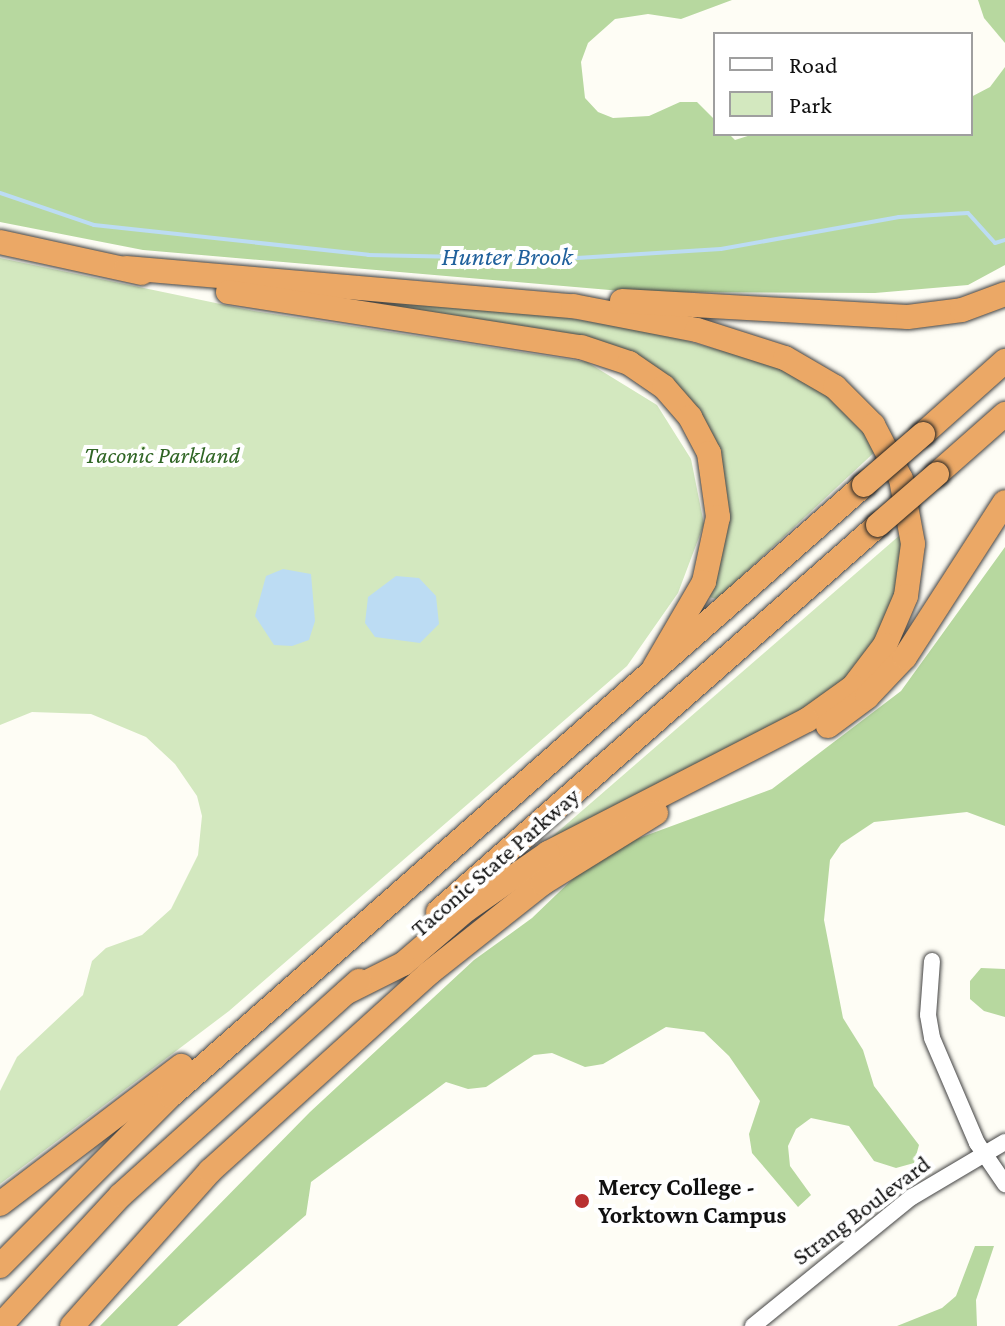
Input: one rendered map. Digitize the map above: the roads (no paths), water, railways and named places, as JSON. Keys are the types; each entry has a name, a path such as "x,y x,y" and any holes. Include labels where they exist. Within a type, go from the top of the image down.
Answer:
{"highway":[{"path":"0,242 215,290 562,343 614,356 653,378 683,407 704,440 718,505 704,582 649,677"},
{"path":"126,268 440,293 893,317 950,312 1005,294"},
{"path":"347,992 403,964 466,910 548,853 836,701 885,645 911,570 910,518 892,457 856,405 813,372 760,348 668,323 440,293"},
{"name":"Taconic State Parkway","path":"0,1266 135,1129 1005,361"},
{"name":"Taconic State Parkway","path":"0,1326 121,1195 347,992 1005,414"},
{"path":"72,1326 225,1156 486,925 603,844 816,733 867,697 914,646 1005,502"},
{"path":"0,1204 254,1005 281,999"}],"street":[{"path":"932,961 928,1015 932,1038 946,1079 984,1153 1005,1184"},
{"name":"Strang Boulevard","path":"753,1326 912,1197 1005,1142"}],"water":[{"path":"283,569 311,574 315,621 309,640 292,646 274,645 255,616 266,576"},
{"path":"396,576 419,578 436,596 439,624 420,643 375,637 365,623 368,597"}],"waterway":[{"name":"Hunter Brook","path":"0,193 94,225 368,255 561,259 721,249 899,217 968,213 995,243 1005,240"}],"place":[{"name":"Mercy College - Yorktown Campus","path":"582,1201"}],"park label":[{"name":"Taconic Parkland","path":"162,455"}]}
